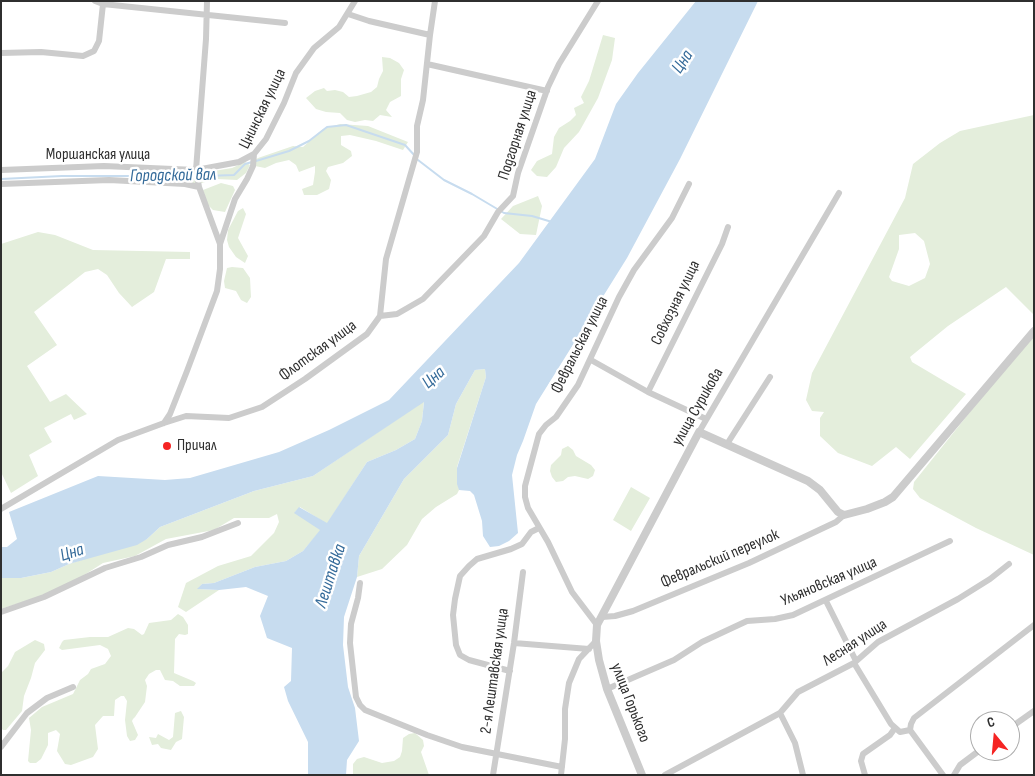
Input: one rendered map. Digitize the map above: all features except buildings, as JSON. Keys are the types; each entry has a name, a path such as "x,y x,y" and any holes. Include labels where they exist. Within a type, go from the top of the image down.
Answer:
{"street":[{"path":"95,1 103,4 285,23"},
{"path":"207,1 197,177 239,162 254,154"},
{"name":"Цнинская улица","path":"164,423 170,414 217,292 220,269 220,244 235,199 253,166 254,154 266,139 284,104 296,73 314,48 339,27 355,1"},
{"path":"380,316 386,259 416,157 417,126 423,100 430,35 436,1"},
{"name":"Подгорная улица","path":"380,316 397,314 423,299 484,236 498,212 513,196 518,173 547,91 559,64 598,1"},
{"path":"1,53 41,52 83,56 94,51 99,41 103,4"},
{"path":"348,14 369,21 430,35"},
{"path":"427,64 547,91"},
{"name":"Моршанская улица","path":"1,170 104,166 197,177"},
{"name":"Цнинская улица","path":"197,177 220,244"},
{"name":"Моршанская улица","path":"1,184 109,180 186,184 197,177"},
{"name":"Февральская улица","path":"597,625 572,592 548,542 528,508 525,486 536,444 542,430 566,404 591,360 619,297 634,270 672,218 689,184"},
{"name":"улица Сурикова","path":"596,641 597,625 706,419 839,193"},
{"name":"Совхозная улица","path":"648,392 722,244 728,226"},
{"name":"Флотская улица","path":"1,509 118,440 186,416 229,418 262,407 348,350 367,334 380,316"},
{"path":"699,432 808,482 820,490 838,512 844,515 867,509 885,502 893,496 1034,331"},
{"path":"591,360 648,392 706,419"},
{"path":"727,444 770,377"},
{"name":"Февральский переулок","path":"602,617 633,611 749,563 836,522 844,515"},
{"path":"1,612 44,597 105,568 141,557 168,545 202,537 238,523"},
{"path":"510,671 469,660 460,655 456,645 453,615 455,598 460,576 477,559 511,550 522,544 531,532 539,528"},
{"name":"Ульяновская улица","path":"608,689 674,660 702,642 747,622 793,615 950,542"},
{"name":"Лесная улица","path":"665,775 780,713 798,692 855,662 878,642 990,580 1008,564"},
{"name":"2-я Лештавская улица","path":"493,775 510,671 523,572"},
{"path":"360,583 351,624 350,643 356,697 365,710 428,735 462,746 562,767"},
{"path":"826,601 855,662 891,724 900,732 910,730"},
{"path":"910,730 914,718 1034,625"},
{"path":"561,775 569,684 579,659 596,641"},
{"name":"улица Горького","path":"596,641 599,660 608,689 642,775"},
{"path":"514,643 588,649"},
{"path":"1,747 27,713 47,698 73,687"},
{"path":"1020,721 1034,711"},
{"path":"780,713 796,742 803,775"},
{"path":"865,775 861,761 863,754 890,735 895,728"},
{"path":"910,730 943,775"},
{"path":"954,775 960,765 970,758"}],"green space":[{"path":"603,35 615,38 612,60 598,98 579,132 564,148 556,167 547,177 537,176 531,170 537,161 552,154 554,137 559,128 576,115 574,108 584,103 581,97 589,81"},
{"path":"382,57 390,58 399,63 404,70 401,79 401,96 390,102 386,110 392,117 380,115 373,121 355,122 347,120 340,113 316,109 306,98 315,91 324,88 327,91 343,92 349,97 371,92 377,87 383,71"},
{"path":"1034,115 1034,315 1006,287 948,326 910,357 912,362 966,394 910,459 896,447 872,466 838,453 820,436 820,418 824,412 812,411 806,400 812,373 905,198 913,164 940,143 960,131","holes":["915,233 924,241 930,264 925,278 909,286 892,281 889,277 899,249 899,235"]},
{"path":"340,124 368,126 408,142 403,150 350,135 341,136 341,145 351,151 352,156 343,163 328,167 326,171 331,180 329,189 317,195 304,195 302,189 313,185 315,166 299,172 296,165 289,160 265,168 255,166 255,160 258,158 293,146 303,147 323,129"},
{"path":"245,162 250,165 246,173 237,180 217,179 198,184 133,179 133,173 202,173 232,168"},
{"path":"221,183 233,186 235,190 225,212 213,210 208,205 203,190"},
{"path":"538,196 542,206 536,235 520,234 501,219 513,206"},
{"path":"243,208 246,214 238,238 248,256 245,263 236,257 229,247 227,240 228,230 238,211"},
{"path":"38,232 55,235 93,250 190,252 190,259 166,259 154,292 132,307 119,293 107,275 98,269 85,272 34,312 57,345 27,366 50,402 66,394 87,414 74,420 71,414 44,428 52,442 29,455 38,476 11,493 1,472 1,244"},
{"path":"227,268 243,268 250,278 251,297 247,303 241,300 236,291 225,288 224,281"},
{"path":"1034,336 1034,555 976,528 920,498 913,489 914,482 1010,362"},
{"path":"485,369 486,377 457,467 459,490 457,494 436,507 422,519 407,545 382,569 357,577 359,556 404,479 448,435 456,404 475,370"},
{"path":"424,401 422,421 415,439 396,450 367,462 327,524 300,507 295,512 321,530 303,551 286,561 255,567 214,583 202,584 198,589 219,590 186,612 178,607 186,583 218,566 251,556 274,533 279,522 277,514 269,518 234,518 214,530 166,539 135,556 103,563 78,579 47,594 1,609 1,578 21,578 51,572 69,564 147,539 160,527 254,491 313,476"},
{"path":"568,446 576,456 591,465 595,470 593,476 588,479 575,476 568,477 563,481 556,482 550,471 551,465 561,455 562,449"},
{"path":"631,487 650,498 631,531 613,520"},
{"path":"178,614 183,617 188,625 188,634 179,634 175,639 174,673 193,681 196,683 194,686 180,686 173,681 165,680 160,670 156,670 149,674 145,680 147,686 145,702 132,721 138,735 135,740 130,741 127,736 125,720 127,701 124,696 121,696 115,700 114,716 103,716 95,725 98,749 93,757 71,765 65,764 57,751 60,734 56,730 48,733 48,745 41,759 36,763 28,761 31,730 29,718 42,707 73,694 80,680 91,669 105,664 111,656 108,649 100,645 62,650 59,648 64,640 108,637 128,628 134,629 142,635 149,623 171,620"},
{"path":"35,640 44,644 45,650 35,663 24,696 22,711 6,730 3,730 1,728 1,673 8,666 15,652"},
{"path":"181,711 184,717 182,739 176,742 171,750 161,748 158,744 152,745 149,737 156,738 158,734 169,740 173,737 175,713"},
{"path":"415,733 423,740 424,746 421,752 429,775 353,775 353,764 357,759 364,757 382,763 394,761 400,757 403,738"}],"water":[{"path":"696,1 758,1 680,159 627,258 536,404 517,455 512,475 518,533 509,541 499,546 490,547 483,536 482,521 474,495 470,491 459,490 457,484 457,468 486,377 485,369 475,370 456,404 448,435 404,479 359,556 357,577 344,617 343,645 348,687 355,708 359,741 347,760 346,775 308,775 308,742 288,701 284,687 291,681 292,648 267,638 260,616 268,596 246,587 219,590 197,589 202,584 214,583 255,567 286,561 303,551 320,530 294,513 299,507 327,523 367,462 396,450 415,439 422,421 424,402 313,476 254,491 160,527 137,545 69,564 51,572 21,578 1,578 1,547 7,547 17,539 9,512 98,476 165,480 190,478 279,452 389,400 519,263 595,159 616,104 638,73"}],"waterway":[{"name":"Городской вал","path":"256,161 289,151 309,141 327,127 346,125 405,145 415,156"},
{"name":"Городской вал","path":"418,160 444,180 504,213 532,216 552,222"},
{"name":"Городской вал","path":"1,179 62,176 234,175 245,164 252,162"}],"place":[{"name":"Причал","path":"167,446"}],"water label":[{"name":"Цна","path":"683,62"},
{"name":"Цна","path":"434,378"},
{"name":"Цна","path":"72,553"},
{"name":"Лештавка","path":"331,576"}]}
